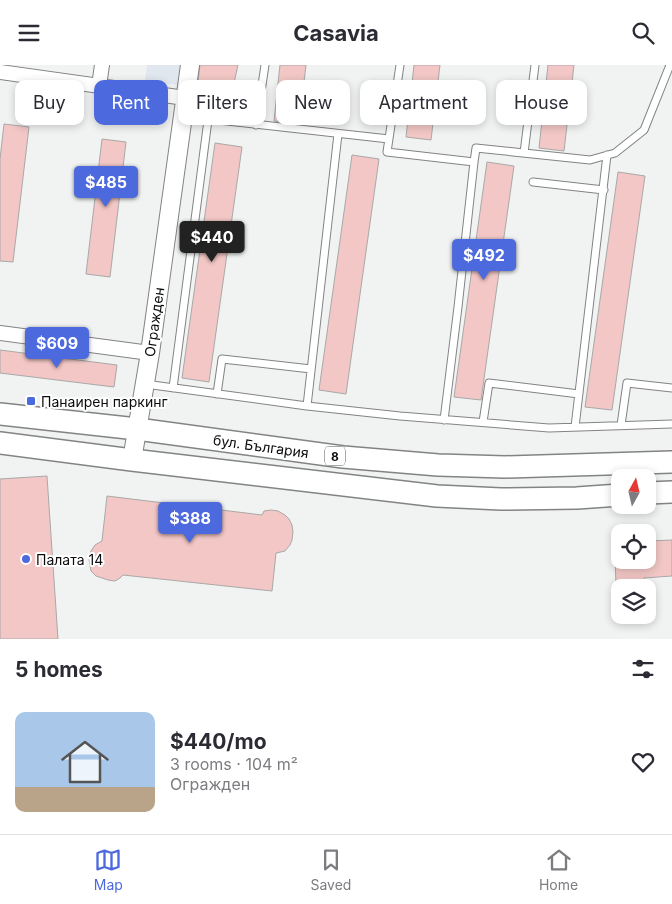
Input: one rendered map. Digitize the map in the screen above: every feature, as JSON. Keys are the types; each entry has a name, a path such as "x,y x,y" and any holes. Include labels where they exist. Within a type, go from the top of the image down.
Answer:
{"main road":[{"name":"бул. България","path":"0,414 137,429 343,457 438,465 505,467 672,462"},
{"name":"8","path":"0,443 437,496 501,499 611,496"},
{"path":"656,493 672,492"}],"street":[{"path":"100,80 102,65"},
{"name":"Огражден","path":"188,80 190,65"},
{"path":"0,72 94,85"},
{"name":"Огражден","path":"132,460 150,353 181,125"},
{"path":"0,333 150,353"}],"lane":[{"path":"263,80 265,65"},
{"path":"400,65 387,152 474,162"},
{"path":"524,153 535,65"},
{"path":"444,419 476,148 590,160 615,153 644,130 670,65"},
{"path":"173,388 207,125"},
{"path":"256,125 389,139"},
{"path":"306,406 338,134"},
{"path":"575,427 608,155"},
{"path":"533,181 604,190"},
{"path":"217,394 222,359 311,369"},
{"path":"483,422 489,383 579,395"},
{"path":"621,425 627,383 672,388"},
{"path":"145,384 306,406 549,428 672,423"}],"shaded area":[{"path":"147,65 181,65 178,85 168,84 168,80 145,80"}],"building":[{"path":"200,65 238,65 235,80 198,80"},
{"path":"280,65 306,65 304,80 278,80"},
{"path":"414,65 440,65 438,80 412,80"},
{"path":"548,65 574,65 572,80 546,80"},
{"path":"276,102 276,121 274,121"},
{"path":"4,124 29,127 13,262 0,261 0,159"},
{"path":"407,125 433,125 431,140 406,137"},
{"path":"541,125 567,125 564,151 539,148"},
{"path":"102,139 126,142 110,277 86,274"},
{"path":"215,143 242,147 209,382 182,378"},
{"path":"352,155 379,159 346,394 319,390"},
{"path":"487,162 514,166 481,400 454,397"},
{"path":"618,172 645,176 612,410 585,407"},
{"path":"0,350 117,365 114,387 0,373"},
{"name":"Палата 14","path":"47,476 58,639 0,639 0,479"},
{"path":"107,496 262,515 264,511 271,510 285,515 292,525 292,540 285,551 276,553 272,591 123,575 115,581 96,576 91,571 89,559 95,545 102,541"},
{"path":"672,540 672,576 644,579 616,579 615,569 656,569 656,541"}],"place":[{"name":"Панаирен паркинг","path":"31,401"},
{"name":"Палата 14","path":"26,559"}]}
